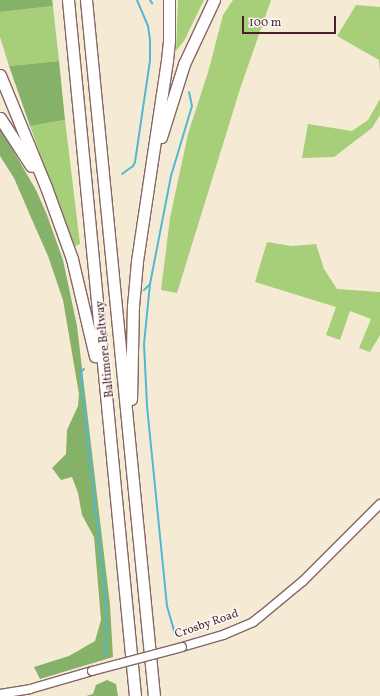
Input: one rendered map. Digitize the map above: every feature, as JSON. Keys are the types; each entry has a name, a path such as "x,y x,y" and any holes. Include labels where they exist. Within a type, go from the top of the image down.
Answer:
{"highway":[{"name":"Baltimore Beltway","path":"68,0 135,696"},
{"name":"Baltimore Beltway","path":"86,0 154,696"},
{"path":"130,458 133,306 137,261 147,188 167,60 169,40 168,0"},
{"path":"147,188 177,80 191,46 214,0"},
{"path":"0,75 46,187 80,290 108,416"},
{"path":"0,118 27,160 57,219"}],"main road":[{"name":"Crosby Road","path":"0,694 30,689 223,635 258,618 303,581 380,504"}],"green space":[{"path":"0,0 52,0 53,6 0,12"},
{"path":"178,0 204,0 184,41 176,51"},
{"path":"233,0 271,0 240,89 177,293 161,290 170,218 188,134 209,69 223,15"},
{"path":"356,5 380,7 380,72 379,60 337,36"},
{"path":"53,6 59,61 9,66 0,37 0,12"},
{"path":"59,61 65,120 30,126 9,66"},
{"path":"380,99 380,115 372,128 334,157 302,158 308,124 352,131 368,120"},
{"path":"65,120 80,244 74,247 30,126"},
{"path":"0,128 36,190 47,215 63,260 77,326 110,605 113,657 40,679 34,667 69,656 95,641 101,620 94,537 82,515 78,493 72,477 61,480 52,468 66,454 67,430 78,406 79,394 63,300 48,256 14,178 0,156"},
{"path":"267,242 292,246 316,244 324,269 337,289 380,292 380,335 370,352 359,348 371,319 350,311 340,340 326,335 336,307 255,282"},
{"path":"107,680 116,684 118,696 86,696 93,694 96,685"}],"waterway":[{"path":"122,174 133,166 135,162 150,61 148,26 137,0"},
{"path":"144,290 150,284 171,176 192,106 189,92"},
{"path":"150,284 144,344 147,406 167,606 175,634"},
{"path":"84,369 81,372 81,381 106,604 106,642 104,655"}]}
